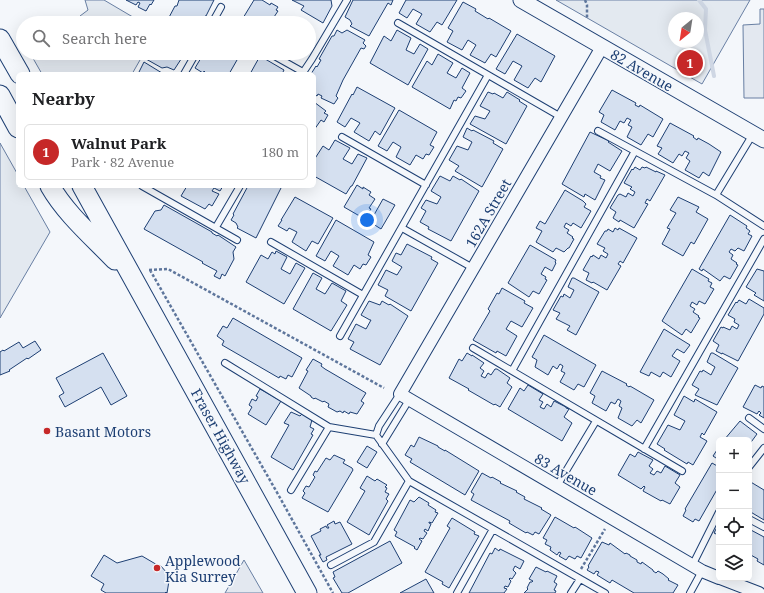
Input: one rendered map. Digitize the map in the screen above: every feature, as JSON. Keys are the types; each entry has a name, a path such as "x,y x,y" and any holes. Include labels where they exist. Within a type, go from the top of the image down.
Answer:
{"main road":[{"path":"0,38 19,72"},
{"path":"0,95 16,124"},
{"name":"Fraser Highway","path":"51,188 74,217 143,274"},
{"name":"Fraser Highway","path":"83,188 143,274 307,593"}],"street":[{"name":"82 Avenue","path":"521,0 758,137"},
{"name":"162A Street","path":"404,397 473,268 602,47"},
{"name":"83 Avenue","path":"404,397 697,568 716,576"},
{"name":"83 Avenue","path":"728,581 759,593"}],"lane":[{"path":"316,52 347,0"},
{"path":"217,16 221,7"},
{"path":"398,23 561,117"},
{"path":"185,72 192,60"},
{"path":"281,60 300,72"},
{"path":"303,72 311,60"},
{"path":"340,336 488,75"},
{"path":"598,131 716,195 764,226"},
{"path":"342,137 426,185"},
{"path":"716,195 758,137"},
{"path":"512,371 635,151"},
{"path":"146,188 237,240"},
{"path":"216,228 239,188"},
{"path":"402,228 473,268"},
{"path":"644,449 764,240"},
{"path":"272,242 364,295"},
{"path":"473,348 682,472"},
{"path":"225,363 329,427 376,435 409,482 605,593"},
{"path":"376,435 379,426 404,397"},
{"path":"382,444 404,397"},
{"path":"749,418 764,429"},
{"path":"557,486 596,421"},
{"path":"291,490 329,427"},
{"path":"752,463 764,448"},
{"path":"331,565 374,542 409,482"},
{"path":"690,593 697,568 716,520"},
{"path":"752,520 764,526"},
{"path":"457,593 493,529"},
{"path":"571,593 578,578"}],"path":[{"path":"585,0 587,5 587,19"},
{"path":"333,593 279,496 143,274 168,269 384,388"},
{"path":"578,578 605,528"}],"shaded area":[{"path":"85,0 104,0 131,16 80,16 88,10"},
{"path":"556,0 750,0 702,84"},
{"path":"760,9 764,9 764,98 744,98 743,25 760,24"},
{"path":"34,60 140,60 133,72 41,72"},
{"path":"0,143 16,171 16,188 25,188 50,232 0,318"},
{"path":"244,560 263,593 225,593"}],"building":[{"path":"126,0 154,0 146,11 138,7 140,3 138,2 136,5"},
{"path":"179,0 214,0 206,16 170,16 175,6 177,6"},
{"path":"254,0 262,0 270,5 271,3 278,7 276,10 278,11 275,16 244,16"},
{"path":"292,0 331,0 332,6 323,23 316,19 316,16 311,16 301,10 304,6"},
{"path":"353,0 393,0 391,5 388,3 369,36 350,26 352,24 350,20 345,17"},
{"path":"406,0 457,0 442,25 437,22 430,32 416,24 422,14 413,9 407,18 399,13"},
{"path":"463,2 476,9 475,11 488,19 489,18 511,31 496,57 491,54 485,63 470,55 476,45 468,40 462,50 447,42 453,31 448,28"},
{"path":"337,30 342,33 347,30 365,40 363,43 366,46 364,49 361,48 343,80 336,96 338,98 334,104 321,98 322,96 318,94 316,95 316,72 312,72 321,60 319,59 332,36 334,36"},
{"path":"397,30 411,38 406,50 414,54 420,44 428,49 408,85 370,63 384,36 391,41"},
{"path":"517,34 555,56 541,82 535,78 528,88 514,80 522,66 513,61 505,74 496,69"},
{"path":"438,54 453,63 447,73 456,78 462,68 470,73 462,88 466,91 461,98 458,97 456,101 454,100 450,109 412,87 427,61 432,65"},
{"path":"148,60 180,60 174,70 167,67 162,68"},
{"path":"200,60 237,60 230,72 201,72 195,68"},
{"path":"258,60 267,60 284,70 283,72 251,72"},
{"path":"144,62 160,72 139,72"},
{"path":"357,87 395,108 380,135 375,131 369,141 354,132 360,123 351,118 345,127 337,122"},
{"path":"612,90 636,103 635,105 639,107 640,105 663,119 653,137 648,134 641,145 627,137 632,127 628,125 631,120 627,118 624,123 620,121 615,130 601,122 604,115 599,112"},
{"path":"488,92 494,93 503,98 507,92 527,106 506,144 470,124 475,116 485,119 490,111 480,106"},
{"path":"316,104 326,111 324,113 328,115 324,122 321,120 316,127"},
{"path":"399,110 437,132 430,145 434,147 429,155 426,154 423,159 416,155 410,165 396,157 401,147 393,142 387,151 378,146"},
{"path":"670,123 694,136 693,137 697,140 698,138 721,152 709,176 703,172 699,178 685,170 690,161 686,158 689,153 685,151 682,156 679,154 673,163 658,154 662,148 657,146"},
{"path":"467,128 494,141 493,143 503,149 482,187 455,171 459,166 449,160 457,146 468,150 472,142 463,137"},
{"path":"590,132 609,141 608,142 622,151 610,171 598,164 594,172 601,176 600,178 605,180 595,200 585,194 584,197 562,184"},
{"path":"335,140 350,148 343,159 352,164 358,154 367,158 346,194 316,177 316,157 323,146 329,150"},
{"path":"635,167 640,170 642,167 646,167 665,175 650,201 647,199 645,203 648,204 634,228 620,220 619,222 613,218 616,212 610,208 618,195 620,194 626,197 628,193 633,196 635,192 630,189 632,187 624,183 632,169 633,170"},
{"path":"440,176 450,181 453,176 460,180 461,179 479,191 451,241 428,229 429,227 420,222 426,211 421,208 426,200 437,204 441,197 431,191"},
{"path":"357,185 371,192 369,195 375,199 369,208 371,209 363,218 344,207"},
{"path":"186,188 214,188 212,191 219,194 212,206 209,204 205,209 181,196"},
{"path":"214,188 222,188 220,191"},
{"path":"247,188 281,188 256,238 237,228 236,223 231,220 234,215 233,214"},
{"path":"565,190 583,201 586,204 584,207 591,211 581,228 573,223 571,226 566,223 564,227 569,230 567,233 574,239 569,248 564,252 556,248 553,252 536,242 542,231 536,228 540,221 545,224"},
{"path":"295,197 333,218 318,244 312,241 306,251 292,242 297,232 289,228 287,231 278,226"},
{"path":"678,197 699,207 696,212 708,219 694,244 691,242 683,256 662,244 670,229 667,228 676,213 670,210"},
{"path":"383,199 395,205 381,229 370,222"},
{"path":"164,205 217,236 218,235 236,247 233,252 234,259 225,276 222,274 220,279 214,276 217,271 144,229 155,211 161,210"},
{"path":"730,215 747,226 746,228 750,231 748,234 752,236 744,251 738,248 735,251 731,249 729,252 733,255 731,259 738,265 730,279 724,276 720,281 703,269 702,271 699,269"},
{"path":"336,220 374,242 368,255 371,257 366,265 363,264 360,269 354,265 348,275 333,266 339,256 331,251 325,261 316,256"},
{"path":"615,228 618,230 619,228 637,238 623,263 620,261 618,264 621,266 607,290 593,282 592,283 586,280 589,273 583,270 591,256 592,257 593,255 599,259 601,255 606,258 608,254 603,251 605,248 597,244 605,231 608,229 613,232"},
{"path":"407,244 432,257 431,259 438,263 411,311 385,296 388,290 378,285 386,270 397,275 402,267 392,261 396,253 401,255"},
{"path":"530,245 556,260 556,263 552,271 545,267 541,274 546,277 545,279 547,280 539,294 533,291 529,297 508,283"},
{"path":"276,251 287,257 281,269 290,274 296,263 305,268 284,304 246,282 261,255 268,259 272,252 275,254"},
{"path":"692,269 709,279 708,281 712,283 710,287 714,289 705,304 699,301 697,305 692,302 690,306 695,309 693,312 700,318 691,333 686,329 682,335 662,321"},
{"path":"757,269 764,271 764,301 754,295 756,293 746,287"},
{"path":"313,273 322,278 316,289 325,294 332,283 346,291 341,301 347,305 331,331 293,309"},
{"path":"572,278 599,292 576,335 567,330 570,326 556,319 560,313 553,310 561,296 563,297 564,294 570,298 574,290 568,287"},
{"path":"502,288 525,301 524,303 533,308 522,327 511,321 506,329 517,336 506,356 497,351 496,353 473,340 490,311 488,309 497,293 499,294"},
{"path":"749,299 764,308 764,314 738,361 716,351 719,345 713,341 721,327 730,330 732,326 737,329 739,325 734,322 735,319 728,315 736,302 737,303 739,300 746,304"},
{"path":"369,301 380,305 382,301 389,305 390,304 408,316 380,365 350,349 354,342 348,339 356,324 366,329 371,320 361,315"},
{"path":"233,318 302,358 292,377 288,375 286,379 280,376 279,378 222,345 224,341 217,336 223,326 227,328"},
{"path":"664,329 690,345 684,353 677,349 672,356 680,361 671,377 663,372 660,377 651,372 649,376 640,372"},
{"path":"544,335 596,365 584,387 578,384 574,390 560,382 565,373 561,371 563,366 560,364 557,369 553,366 548,375 535,367 537,360 532,357"},
{"path":"35,341 41,350 9,370 10,371 0,375 0,352 19,342 23,348"},
{"path":"103,353 127,396 111,405 101,387 65,407 59,396 64,393 56,378"},
{"path":"467,353 484,363 480,368 484,371 481,376 485,378 488,373 491,375 495,369 497,369 510,378 507,383 512,387 500,407 495,404 494,405 449,378 459,359 462,361"},
{"path":"711,353 738,368 717,405 695,395 699,389 692,385 700,371 702,372 703,370 711,375 715,367 707,362"},
{"path":"313,359 322,364 321,366 325,369 366,393 361,401 364,403 357,414 350,412 349,414 344,411 343,413 340,411 337,412 328,407 329,404 315,398 314,399 299,388 308,371 306,370"},
{"path":"602,371 654,400 641,423 637,420 632,426 618,418 622,408 619,406 621,401 618,399 615,404 611,402 606,411 592,403 595,396 590,393"},
{"path":"528,385 543,394 539,400 543,402 540,407 544,409 547,404 551,407 554,401 569,409 564,417 572,423 562,441 508,409 520,388 524,391"},
{"path":"755,385 761,388 762,386 764,387 764,418 759,415 761,413 759,411 757,414 743,407"},
{"path":"260,389 281,401 266,425 248,414 252,407 249,405 252,399 256,401 258,397 256,396"},
{"path":"684,396 694,402 695,399 717,412 704,435 702,433 700,437 707,441 693,465 688,462 687,464 657,444 668,425 680,430 685,421 674,415"},
{"path":"291,412 300,416 302,414 312,420 310,427 314,429 311,434 313,435 293,470 271,457 289,425 284,423"},
{"path":"740,421 757,434 752,441 752,437 727,437"},
{"path":"419,437 438,446 479,471 465,495 410,462 412,459 405,455 411,445 414,447"},
{"path":"367,446 377,452 367,468 357,462"},
{"path":"638,452 653,460 649,466 653,469 650,473 654,475 657,471 661,473 665,466 680,475 675,483 680,487 670,504 662,500 661,501 643,491 644,486 641,489 618,475 630,454 635,457"},
{"path":"334,455 345,460 343,463 353,470 328,512 302,498 305,493 303,491 306,486 309,487 315,477 313,475 315,471 317,472 326,458 330,460"},
{"path":"712,463 716,465 716,491 699,521 695,519 693,522 683,516 686,510 685,509"},
{"path":"482,473 517,491 516,492 525,497 524,499 542,508 541,509 551,515 539,534 535,532 533,535 527,532 526,533 509,523 510,521 471,500 474,494 471,492"},
{"path":"367,476 375,481 377,479 387,485 385,487 387,488 385,492 389,494 386,499 388,501 369,535 347,522 365,491 360,488"},
{"path":"752,483 764,490 764,520 752,513"},
{"path":"419,497 429,503 428,505 438,513 432,523 429,522 431,524 428,531 425,529 424,531 427,533 423,539 419,539 422,541 417,550 414,548 415,547 395,536 397,532 394,530 410,500 414,502"},
{"path":"555,517 592,538 581,558 577,556 575,559 569,556 566,560 559,556 561,553 559,552 557,555 550,550 551,547 545,544 547,540 543,538"},
{"path":"452,518 479,536 449,588 442,584 443,582 425,572 450,528 447,526"},
{"path":"334,521 335,524 340,522 352,544 326,557 327,560 323,562 311,536 321,531 320,529 326,526 329,528 327,525"},
{"path":"752,531 764,537 764,565 757,561 758,559 752,556"},
{"path":"390,541 402,563 348,593 342,593 333,578 335,577 333,572"},
{"path":"602,542 609,545 610,543 625,554 630,555 637,560 637,562 641,564 642,562 656,573 658,571 663,574 669,579 668,580 678,585 673,593 634,593 612,580 610,583 597,575 599,572 596,571 594,574 587,570"},
{"path":"495,548 524,561 520,569 515,566 513,570 516,573 512,579 509,579 511,581 508,587 505,586 504,588 507,589 504,593 469,593 490,553 492,554"},
{"path":"104,555 117,563 142,556 159,566 160,565 167,573 169,581 167,593 106,593 101,590 104,584 91,576"},
{"path":"536,567 557,576 554,582 557,584 554,590 556,591 555,593 524,593 528,589 527,588 530,582 533,581 529,579"},
{"path":"426,579 434,593 400,593"}],"waterway":[{"path":"699,0 706,9 705,30 714,76"}],"place":[{"name":"Walnut Park","path":"690,63"},
{"name":"Basant Motors","path":"47,431"},
{"name":"Applewood Kia Surrey","path":"157,568"}]}
